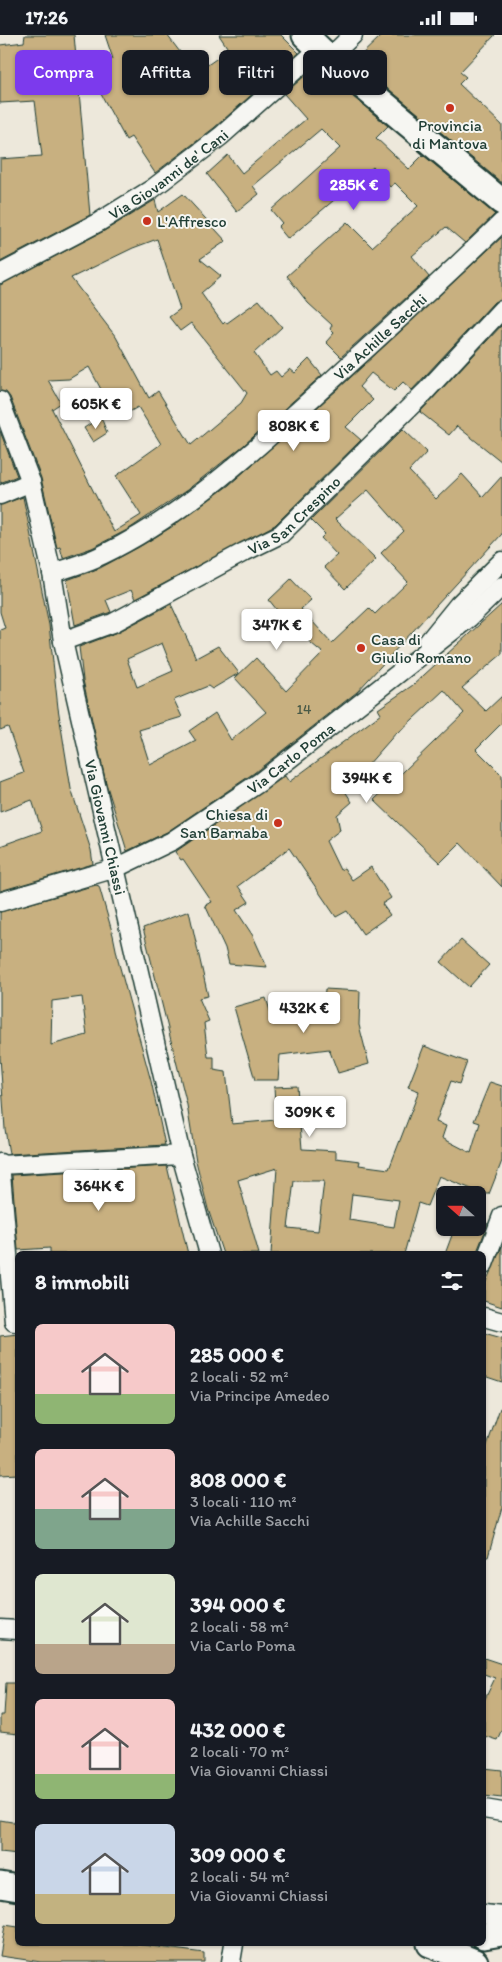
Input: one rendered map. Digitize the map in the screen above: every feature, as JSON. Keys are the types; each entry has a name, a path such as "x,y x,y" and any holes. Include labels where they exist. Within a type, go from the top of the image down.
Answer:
{"street":[{"name":"Via Giovanni de' Cani","path":"0,274 99,222 152,189 221,136 318,47 353,35"},
{"path":"318,47 502,201"},
{"name":"Via Achille Sacchi","path":"52,573 107,552 198,497 259,447 444,279 502,222"},
{"name":"Via San Crespino","path":"63,641 113,623 244,552 281,535 425,393 502,309"},
{"name":"Via Giovanni Chiassi","path":"1,406 31,481 52,573 63,641 181,1155 208,1251"},
{"path":"0,495 31,481"},
{"name":"Via Carlo Poma","path":"405,669 458,605 502,561"},
{"name":"Via Carlo Poma","path":"0,902 116,868 172,841 260,782 469,618 502,586"},
{"path":"10,1323 0,1165 181,1155"},
{"path":"486,1259 502,1215"},
{"path":"486,1318 502,1322"},
{"path":"0,1629 15,1630"},
{"path":"486,1809 502,1812"},
{"path":"0,1885 15,1888"},
{"path":"486,1914 502,1916"},
{"path":"486,1936 502,1933"},
{"path":"231,1962 234,1946"},
{"path":"434,1951 475,1962"}],"building":[{"path":"25,35 74,35 75,50 15,50 15,95 79,95 90,215 0,262 0,159 42,156 35,101 0,103 0,45 24,42"},
{"path":"105,35 167,35 178,50 122,50 122,95 209,95 209,64 219,57 219,95 251,95 214,128 155,173 131,137 126,140 101,95 112,95 113,59 112,50 110,50"},
{"path":"219,35 281,35 299,53 293,58 293,50 229,50"},
{"path":"382,35 495,35 460,72 466,77 459,84 502,125 502,183 387,88 387,50 366,50"},
{"path":"303,77 303,95 351,95 388,126 376,138 409,169 423,155 495,214 465,243 446,227 412,256 429,277 341,357 326,342 334,333 330,329 332,325 308,303 287,276 347,222 372,247 418,206 395,183 390,187 373,167 288,239 278,227 282,223 271,210 340,148 321,129 253,186 259,194 237,212 207,174 228,155 242,173 306,119 285,95 293,95 293,86"},
{"path":"183,194 226,241 200,259 221,276 201,293 223,324 259,300 282,327 254,353 270,375 276,371 281,377 290,369 295,373 309,359 322,375 243,446 187,490 129,529 92,548 63,558 60,547 57,548 41,478 10,397 6,392 0,391 0,285 104,231 155,200 158,212","holes":["157,239 180,309 169,317 180,331 191,323 247,393 241,403 191,445 158,391 149,398 116,337 71,278 133,248","89,367 117,419 138,407 161,444 116,476 141,515 114,532 52,409 61,403 48,380 69,379"]},
{"path":"502,237 502,299 494,302 412,390 403,382 394,391 371,373 359,387 373,400 346,427 361,440 275,525 135,599 131,590 106,600 111,612 75,625 67,580 100,568 139,547 170,528 229,485 337,390"},
{"path":"502,325 502,462 457,426 449,435 420,412"},
{"path":"101,417 107,433 93,442 84,428"},
{"path":"403,429 427,452 409,471 436,499 462,474 483,497 502,476 502,534 357,692 254,773 167,832 127,851 106,783 83,680 79,647 118,632 171,604 196,658 218,646 239,673 212,689 208,686 174,700 182,717 139,730 150,765 196,741 189,731 215,713 231,740 266,712 235,678 256,658 286,691 323,653 289,625 269,600 291,579 311,600 301,609 332,643 369,608 375,614 408,582 381,553 404,531 368,490 335,519 376,559 345,589 324,567 337,555 321,538 325,534 311,520","holes":["162,643 173,671 137,687 127,659"]},
{"path":"0,431 17,476 0,483"},
{"path":"23,497 49,625 58,708 71,789 91,850 93,864 0,891 0,846 42,831 32,800 0,812 0,782 24,773 8,727 0,730 0,630 5,628 0,612 0,505"},
{"path":"502,604 502,654 462,688 486,711 502,696 502,723 476,749 502,775 502,887 460,843 440,863 374,800 464,713 444,690 397,732 345,791 352,802 337,815 340,830 326,841 340,870 344,868 352,880 371,867 391,898 382,904 390,915 363,934 347,911 336,917 289,848 238,886 249,902 236,910 253,936 267,967 229,964 225,948 205,905 212,902 183,859 181,860 175,852 285,776 289,782 381,714 378,709 413,685"},
{"path":"96,885 99,886 151,1081 165,1145 9,1154 5,1129 0,1057 0,912","holes":["82,997 87,1035 51,1045 52,1001"]},
{"path":"189,911 208,996 199,998 209,1021 204,1023 208,1057 214,1057 214,1070 226,1072 232,1124 276,1120 274,1087 297,1086 302,1149 336,1151 336,1158 360,1161 359,1165 389,1169 419,1091 408,1087 424,1046 467,1062 459,1084 451,1081 436,1122 446,1126 442,1138 471,1153 480,1123 474,1121 490,1082 502,1086 502,1161 489,1194 486,1194 486,1186 464,1186 439,1176 427,1206 418,1203 405,1251 271,1251 277,1168 238,1180 258,1251 222,1251 208,1209 196,1161 187,1105 143,928","holes":["294,1181 324,1181 318,1231 288,1228","352,1194 399,1200 394,1227 349,1220"]},
{"path":"461,940 489,965 469,987 441,962"},
{"path":"325,989 360,991 359,1025 369,1064 338,1073 329,1049 280,1055 278,1080 255,1080 234,1007 266,998 273,1020 323,1014"},
{"path":"167,1166 187,1251 50,1251 50,1248 18,1250 12,1175"},
{"path":"452,1236 483,1236 477,1251 446,1251"},
{"path":"502,1246 502,1307 486,1302 486,1282"},
{"path":"15,1334 15,1474 0,1475 0,1336"},
{"path":"486,1334 502,1338 502,1382 486,1377"},
{"path":"500,1408 502,1408 502,1507 488,1557 486,1557 486,1448"},
{"path":"486,1659 502,1664 502,1729 497,1740 486,1737 486,1697 495,1678 486,1675"},
{"path":"6,1683 15,1683 15,1734 0,1732 0,1715 4,1715"},
{"path":"486,1768 502,1770 502,1798 486,1796"},
{"path":"0,1820 15,1822 15,1854 0,1852"},
{"path":"5,1925 15,1927 15,1946 150,1946 204,1953 204,1962 41,1962 0,1956"}],"place":[{"name":"Provincia di Mantova","path":"450,108"},
{"name":"L'Affresco","path":"147,221"},
{"name":"Casa di Giulio Romano","path":"361,648"},
{"name":"Chiesa di San Barnaba","path":"278,823"}]}
